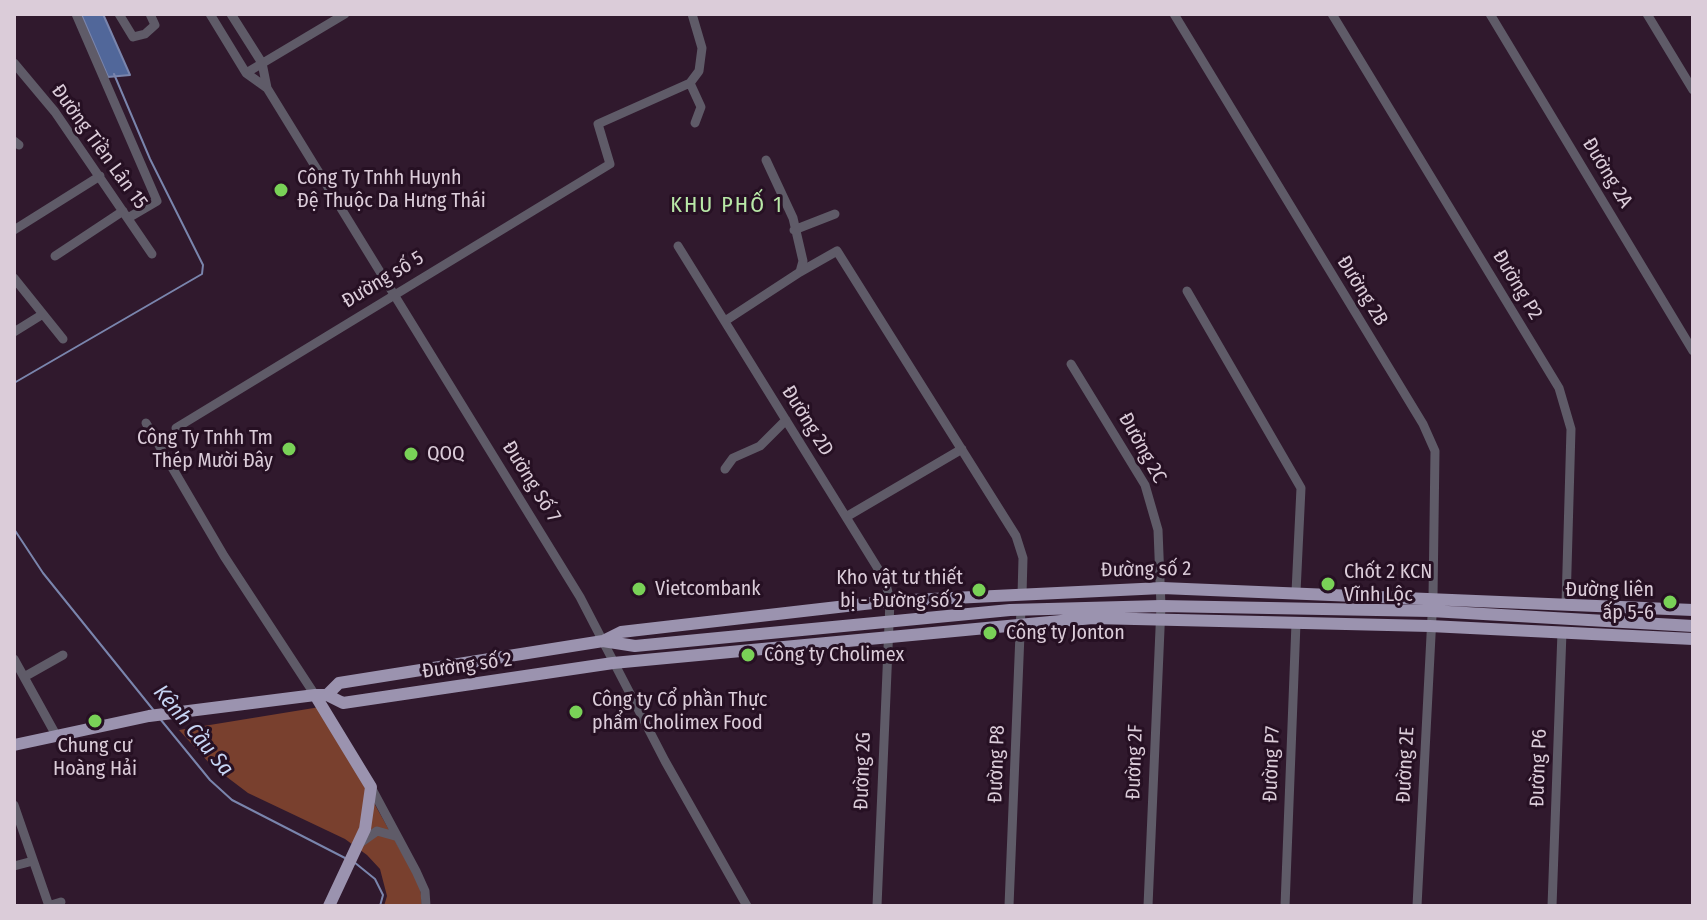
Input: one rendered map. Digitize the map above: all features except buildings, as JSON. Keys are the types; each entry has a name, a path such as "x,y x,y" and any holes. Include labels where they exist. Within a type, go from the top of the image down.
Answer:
{"main road":[{"name":"Đường số 2","path":"321,695 339,683 603,641 621,632 890,601 1162,588 1693,610"},
{"name":"Đường số 2","path":"603,641 635,646 1021,609 1161,606 1431,611 1693,626"},
{"name":"Đường số 2","path":"14,745 180,711 321,695 343,703 613,663 1093,618 1430,626 1693,639"},
{"name":"Đường số 2","path":"613,663 635,646"},
{"path":"321,695 371,787 368,821 329,906"}],"street":[{"path":"55,256 126,214 157,201 76,14"},
{"path":"119,14 133,37 145,34 155,25 150,14"},
{"name":"Đường Số 7","path":"210,14 246,73 267,88"},
{"name":"Đường Số 7","path":"231,14 262,63 267,88 580,597 747,906"},
{"path":"246,73 345,14"},
{"path":"692,14 702,48 699,71 690,83 701,107 695,123"},
{"name":"Đường 2B","path":"1174,14 1430,437 1437,467 1431,611"},
{"name":"Đường P2","path":"1332,14 1559,388 1571,429 1566,604"},
{"name":"Đường 2A","path":"1490,14 1693,351"},
{"path":"1647,14 1693,90"},
{"name":"Đường Tiền Lân 15","path":"14,63 55,112 152,254"},
{"name":"Đường số 5","path":"176,428 610,164 598,124 690,83"},
{"path":"766,160 793,218 803,261 800,272"},
{"path":"14,230 100,176"},
{"path":"794,230 835,214"},
{"name":"Đường 2D","path":"678,246 885,580 890,601 888,620"},
{"path":"725,321 837,251 1016,536 1023,558 1022,595"},
{"path":"14,278 63,339"},
{"path":"1187,291 1301,488 1296,592"},
{"path":"14,332 43,314"},
{"name":"Đường 2C","path":"1071,364 1145,485 1158,530 1161,606"},
{"path":"725,469 733,458 760,446 786,420"},
{"path":"146,423 224,556 321,695"},
{"path":"846,517 962,449"},
{"name":"Đường 2F","path":"1148,906 1161,606"},
{"name":"Đường P8","path":"1009,906 1021,609"},
{"name":"Đường 2E","path":"1417,906 1431,611"},
{"name":"Đường 2G","path":"877,906 888,620"},
{"name":"Đường P7","path":"1285,906 1296,623"},
{"name":"Đường P6","path":"1552,906 1562,632"},
{"path":"24,677 63,655"},
{"path":"14,659 56,735"},
{"path":"371,787 425,891 426,906"},
{"path":"14,805 48,906 61,902"},
{"path":"368,821 376,816 387,817"},
{"path":"360,843 377,831 397,836"},
{"path":"14,866 33,861"}],"shaded area":[{"path":"320,707 420,885 422,906 384,906 387,896 380,869 367,855 345,839 248,793 211,765 179,730"}],"water":[{"path":"81,14 103,14 130,75 108,77"}],"waterway":[{"name":"Kênh Cầu Sa","path":"14,383 202,274 203,265 150,159 114,74"},
{"name":"Kênh Cầu Sa","path":"14,529 43,573 155,712"},
{"name":"Kênh Cầu Sa","path":"161,720 210,780 232,800 345,858"},
{"name":"Kênh Cầu Sa","path":"354,862 375,879 383,895 380,906"}],"place":[{"name":"Công Ty Tnhh Huynh Đệ Thuộc Da Hưng Thái","path":"281,190"},
{"name":"Công Ty Tnhh Tm Thép Mười Đây","path":"289,449"},
{"name":"QOQ","path":"411,454"},
{"name":"Chốt 2 KCN Vĩnh Lộc","path":"1328,584"},
{"name":"Vietcombank","path":"639,589"},
{"name":"Kho vật tư thiết bị - Đường số 2","path":"979,590"},
{"name":"Đường liên ấp 5-6","path":"1670,602"},
{"name":"Công ty Jonton","path":"990,633"},
{"name":"Công ty Cholimex","path":"748,655"},
{"name":"Công ty Cổ phần Thực phẩm Cholimex Food","path":"576,712"},
{"name":"Chung cư Hoàng Hải","path":"95,721"}],"district":[{"name":"KHU PHỐ 1","path":"727,206"}]}
